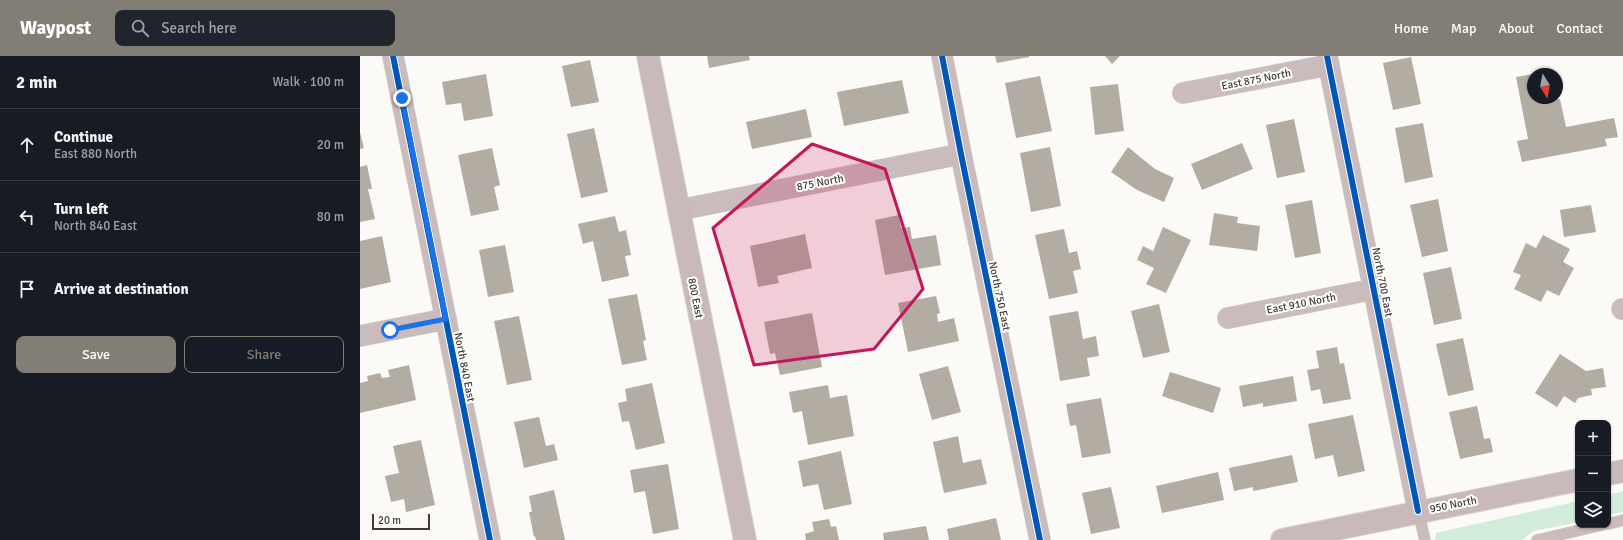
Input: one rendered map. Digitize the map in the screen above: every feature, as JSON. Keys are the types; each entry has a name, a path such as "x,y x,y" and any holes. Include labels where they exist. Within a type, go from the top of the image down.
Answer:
{"main road":[{"name":"800 East","path":"648,56 745,540"},
{"path":"1611,473 1623,471"},
{"name":"950 North","path":"1282,540 1418,511 1575,481"}],"street":[{"name":"North 840 East","path":"393,56 490,540"},
{"name":"North 750 East","path":"942,56 1040,540"},
{"name":"East 875 North","path":"1183,93 1328,60"},
{"name":"North 700 East","path":"1328,60 1375,289 1418,511"},
{"name":"875 North","path":"679,210 961,154"},
{"name":"East 910 North","path":"1228,318 1375,289"},
{"path":"360,336 446,319"}],"lane":[{"path":"1418,511 1425,540"},
{"path":"1611,523 1623,520"},
{"path":"1537,540 1589,528"}],"highlighted area":[{"path":"812,144 885,169 923,289 874,349 754,365 713,228"}],"green space":[{"path":"1623,491 1623,512 1611,514 1611,494"},
{"path":"1575,502 1575,523 1534,531 1522,540 1435,540 1436,533"}],"building":[{"path":"707,56 749,56 750,60 709,68"},
{"path":"995,56 1029,56 1029,57 997,63"},
{"path":"1105,56 1120,56 1112,64"},
{"path":"1411,57 1421,104 1393,110 1383,63"},
{"path":"590,60 599,102 571,107 562,66"},
{"path":"486,74 493,116 464,121 461,103 446,105 442,82"},
{"path":"1527,75 1527,104 1561,104 1566,127 1614,118 1618,137 1605,139 1607,146 1522,162 1517,141 1528,139 1516,77"},
{"path":"1040,76 1052,131 1016,138 1005,83"},
{"path":"902,80 909,113 844,126 837,92"},
{"path":"1118,84 1124,131 1095,135 1090,87"},
{"path":"806,109 812,137 752,149 746,122"},
{"path":"1294,119 1305,172 1277,178 1266,125"},
{"path":"1423,123 1433,177 1405,183 1395,128"},
{"path":"594,128 608,192 581,198 567,134"},
{"path":"360,132 364,148 360,149"},
{"path":"1242,143 1253,169 1202,190 1191,164"},
{"path":"1050,147 1061,206 1031,212 1020,153"},
{"path":"1128,147 1155,169 1174,178 1164,202 1137,190 1111,172"},
{"path":"492,148 500,185 494,187 499,210 471,216 458,155"},
{"path":"367,165 372,189 368,189 375,219 360,222 360,167"},
{"path":"1438,199 1448,251 1422,257 1410,205"},
{"path":"1312,200 1321,253 1295,258 1285,205"},
{"path":"1591,205 1596,232 1564,237 1560,210"},
{"path":"1214,213 1238,217 1237,223 1260,226 1257,251 1209,245"},
{"path":"899,215 901,228 910,227 912,239 936,235 941,265 885,275 875,220"},
{"path":"615,216 619,232 626,230 631,255 625,256 629,276 602,282 593,241 583,244 578,224"},
{"path":"1163,227 1191,240 1166,293 1146,284 1154,268 1137,260 1143,246 1153,251"},
{"path":"1064,229 1069,253 1077,251 1081,269 1073,271 1078,293 1049,299 1035,235"},
{"path":"805,234 812,268 777,276 779,283 758,287 750,246"},
{"path":"1543,235 1570,249 1563,262 1574,268 1559,296 1547,290 1541,302 1514,289 1521,275 1513,272 1526,243 1536,248"},
{"path":"382,236 391,282 360,289 360,241"},
{"path":"505,245 514,292 488,297 479,250"},
{"path":"1451,267 1462,319 1434,325 1423,273"},
{"path":"637,294 646,340 643,341 647,360 622,365 608,299"},
{"path":"936,296 940,313 937,314 938,322 954,318 959,341 908,352 898,303"},
{"path":"1159,304 1170,352 1143,358 1131,311"},
{"path":"1078,311 1083,339 1096,336 1099,356 1087,358 1090,376 1060,381 1049,316"},
{"path":"812,313 822,367 780,375 775,353 770,354 764,322"},
{"path":"519,316 532,380 507,385 494,321"},
{"path":"1463,338 1474,390 1448,396 1436,344"},
{"path":"1337,347 1340,364 1344,363 1351,399 1323,404 1320,389 1311,391 1307,370 1319,368 1316,351"},
{"path":"1560,354 1586,371 1603,368 1606,387 1591,389 1592,395 1578,398 1575,403 1564,396 1557,407 1535,393"},
{"path":"409,365 416,400 360,413 360,383 368,381 367,376 380,373 382,378 390,377 388,370"},
{"path":"948,366 961,412 932,420 919,374"},
{"path":"1170,372 1221,388 1213,413 1162,396"},
{"path":"1293,376 1297,401 1263,407 1263,403 1243,407 1239,386"},
{"path":"652,383 665,443 636,450 629,421 622,422 618,403 627,401 625,389"},
{"path":"828,385 830,398 847,395 854,436 808,445 802,411 793,413 789,392"},
{"path":"1101,398 1111,453 1082,458 1076,425 1070,426 1066,404"},
{"path":"1477,406 1484,439 1490,438 1493,452 1460,459 1449,412"},
{"path":"1353,415 1365,471 1338,477 1333,455 1315,459 1308,424"},
{"path":"539,417 546,446 554,444 558,460 524,468 514,422"},
{"path":"958,436 963,463 981,459 987,484 944,493 933,442"},
{"path":"421,440 435,505 406,512 404,499 391,502 385,476 399,473 393,446"},
{"path":"841,451 852,504 824,510 818,484 803,487 798,461"},
{"path":"1292,455 1298,482 1253,491 1253,487 1234,491 1229,468"},
{"path":"668,464 679,529 653,534 645,491 634,493 630,470"},
{"path":"1218,472 1224,500 1162,513 1156,486"},
{"path":"1111,487 1120,528 1091,534 1082,493"},
{"path":"554,490 565,540 536,540 535,536 534,537 529,512 532,512 529,496"},
{"path":"996,518 1001,540 949,540 947,529"},
{"path":"829,519 831,527 836,526 839,540 806,540 805,534 814,531 812,522"},
{"path":"926,526 929,540 884,540 883,533"}],"cycle path":[{"path":"393,56 490,540"},
{"path":"942,56 1040,540"},
{"path":"1327,56 1418,511"}],"route":[{"path":"390,330 446,319 402,98"}]}
